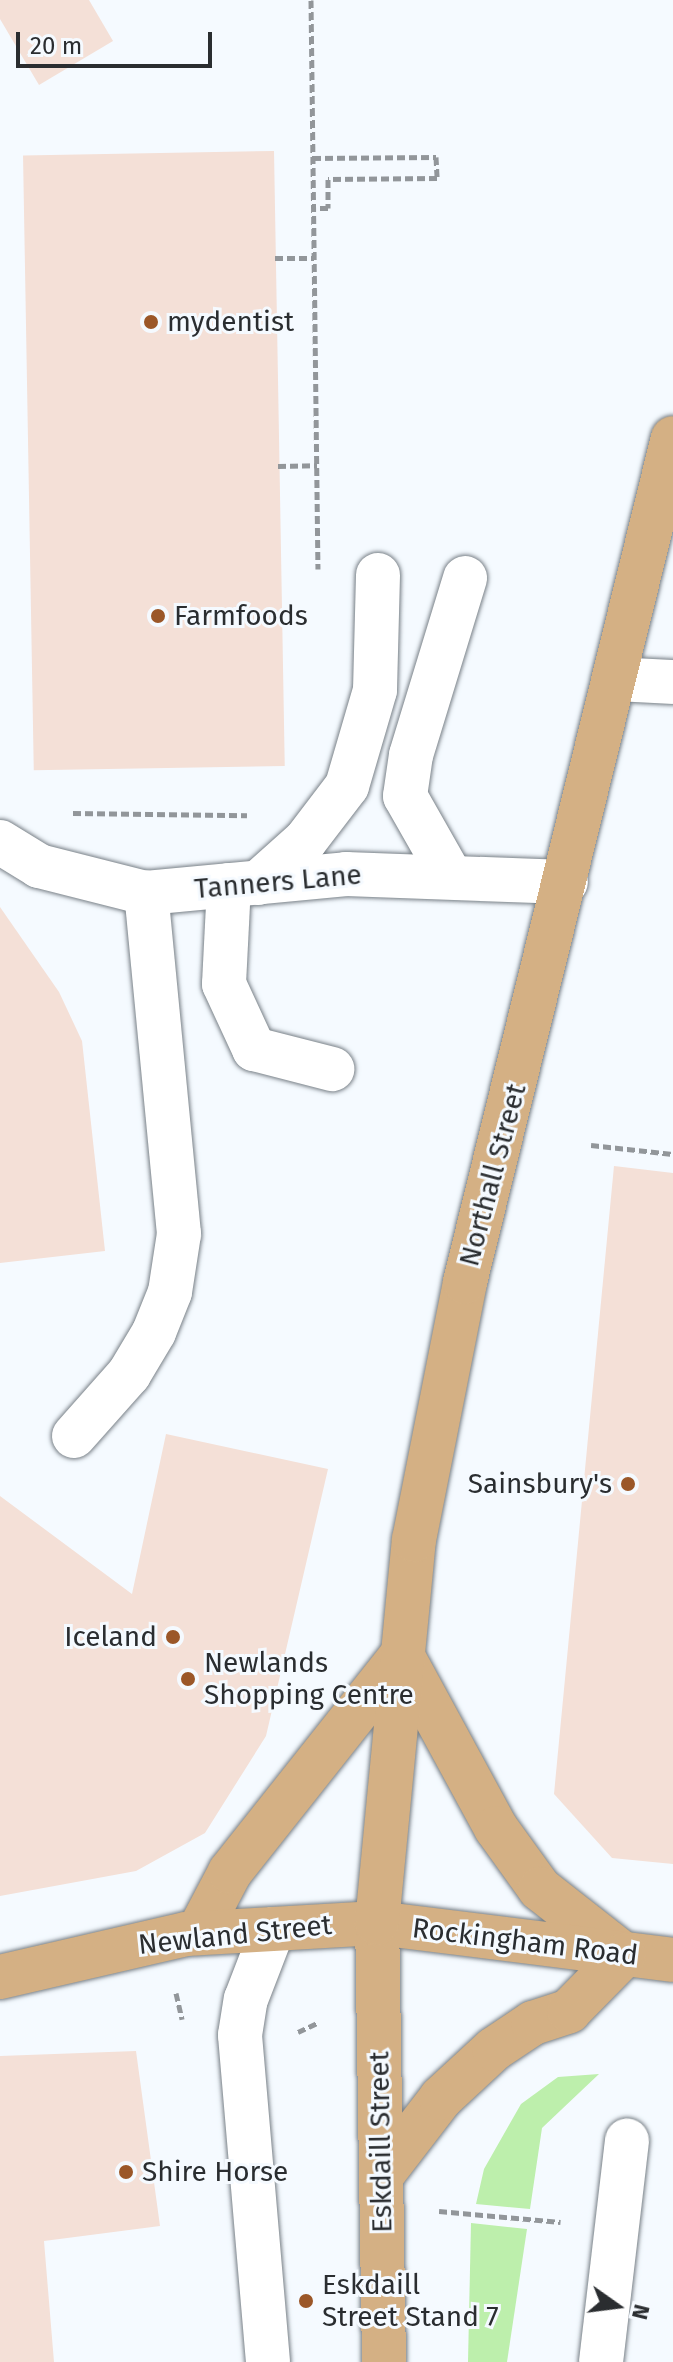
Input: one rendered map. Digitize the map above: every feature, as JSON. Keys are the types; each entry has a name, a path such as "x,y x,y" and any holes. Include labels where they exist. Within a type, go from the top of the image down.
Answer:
{"main road":[{"name":"Northall Street","path":"377,1923 414,1540 465,1282 673,438"},
{"path":"198,1933 230,1872 402,1655 496,1828 540,1889 624,1955 569,2011 533,2023 494,2049 441,2098 381,2176"},
{"name":"Newland Street","path":"0,1977 198,1933 377,1923"},
{"name":"Rockingham Road","path":"377,1923 673,1960"},
{"name":"Eskdaill Street","path":"377,1923 384,2362"}],"street":[{"path":"332,1069 254,1049 224,984 244,884 305,841 347,786 375,690 378,575"},
{"path":"451,877 405,796 411,755 465,578"},
{"path":"615,679 673,682"},
{"name":"Tanners Lane","path":"0,842 39,866 146,893 346,874 566,882"},
{"path":"74,1436 129,1374 154,1332 170,1292 179,1234 146,893"},
{"path":"268,2362 240,2035 246,1999 273,1929"},
{"path":"601,2362 627,2141"}],"path":[{"path":"311,0 318,572"},
{"path":"313,158 436,157 437,178 328,179 328,208 313,208"},
{"path":"275,258 314,258"},
{"path":"278,466 317,465"},
{"path":"67,814 251,815"},
{"path":"591,1145 673,1154"},
{"path":"172,1978 182,2019 191,2024"},
{"path":"458,2213 618,2228"}],"green space":[{"path":"599,2074 542,2128 530,2209 476,2204 484,2169 521,2104 558,2077"},
{"path":"471,2223 527,2229 507,2362 468,2362"}],"building":[{"path":"0,0 89,0 113,41 39,85 0,19"},
{"name":"Farmfoods","path":"274,151 285,766 34,770 23,155"},
{"path":"0,907 59,992 82,1041 105,1251 0,1263"},
{"name":"Sainsbury's","path":"614,1166 673,1173 673,1864 612,1858 554,1794"},
{"name":"Newlands Shopping Centre","path":"166,1434 328,1469 266,1736 205,1833 136,1871 0,1896 0,1496 132,1594"},
{"path":"136,2051 160,2226 44,2241 54,2362 0,2362 0,2056"}],"place":[{"name":"mydentist","path":"151,322"},
{"name":"Farmfoods","path":"158,616"},
{"name":"Sainsbury's","path":"628,1484"},
{"name":"Iceland","path":"173,1637"},
{"name":"Newlands Shopping Centre","path":"188,1679"},
{"name":"Shire Horse","path":"126,2172"},
{"name":"Eskdaill Street Stand 7","path":"306,2301"}]}
